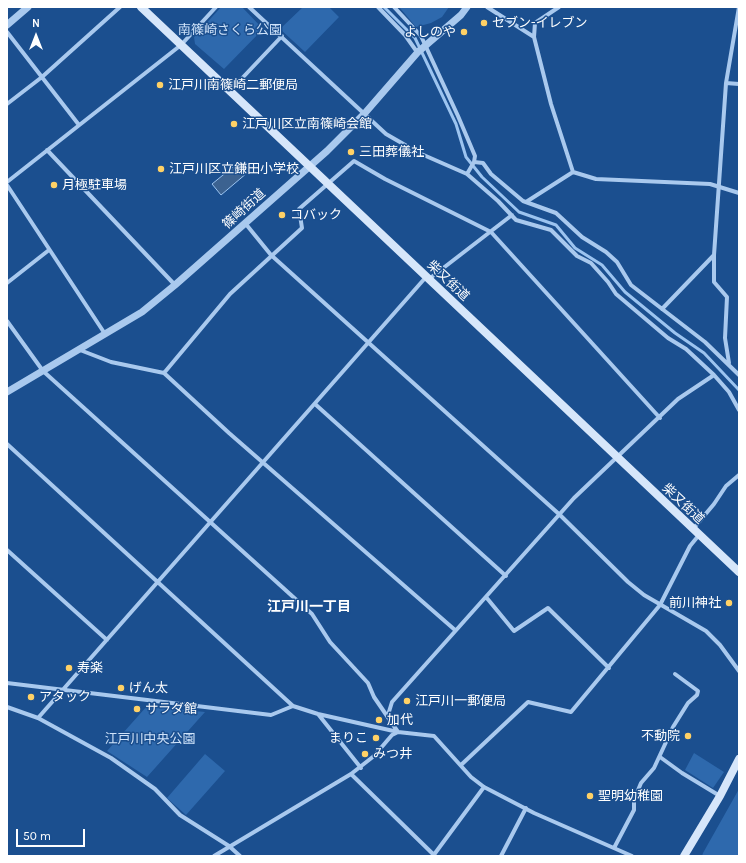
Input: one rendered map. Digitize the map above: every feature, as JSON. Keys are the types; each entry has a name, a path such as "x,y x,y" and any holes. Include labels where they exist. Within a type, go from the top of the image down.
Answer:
{"main road":[{"name":"柴又街道","path":"140,7 739,572"},
{"path":"684,856 720,796 739,759"}],"street":[{"path":"7,104 42,77 120,7"},
{"path":"7,182 181,45 216,7"},
{"path":"249,7 386,134 420,153 467,174 498,201 516,220 551,230 576,256 591,263 608,282 616,294 668,338 686,349 714,375 729,392 739,410"},
{"path":"378,7 420,50 458,116 475,156 474,162 467,174"},
{"path":"394,7 421,36 420,50"},
{"name":"篠崎街道","path":"7,392 142,312 175,285 310,167 365,113 420,50 461,15 467,7"},
{"path":"487,7 534,37"},
{"path":"559,7 534,22 534,37 551,104 573,172"},
{"path":"729,363 725,338 727,297 714,282 714,255 726,83 739,7"},
{"path":"7,25 24,8"},
{"path":"7,32 79,125"},
{"path":"229,91 282,36"},
{"path":"726,83 739,84"},
{"path":"47,150 175,285"},
{"path":"164,373 230,294 302,228 299,209 329,185 354,161 385,179 491,232 660,418"},
{"path":"474,162 483,163 491,174 526,202 556,213 582,238 606,252 617,262 631,284 662,310 706,342 729,363 739,375"},
{"path":"526,202 573,172 596,179 710,184 739,193"},
{"path":"7,185 106,334"},
{"path":"38,718 314,404 427,278 512,215"},
{"path":"245,223 271,255 560,515 628,582 660,605 688,619 706,631 720,645 739,671"},
{"path":"7,283 49,250"},
{"path":"662,310 714,255"},
{"path":"7,321 43,371 312,614 330,642 368,683 374,698 388,715 398,732"},
{"path":"80,350 111,362 164,373 263,463 455,630"},
{"path":"388,715 392,702 574,498 660,418 678,399 714,375"},
{"path":"314,404 506,576"},
{"path":"7,444 292,706 318,714 398,732 434,736 471,777 484,787 526,808 632,856"},
{"path":"693,529 714,504 726,486 739,475"},
{"path":"461,765 528,702 570,712 660,605 690,546 700,535"},
{"path":"7,550 107,640"},
{"path":"486,597 514,631 548,608 608,668"},
{"path":"614,848 634,810 634,800 641,783 654,768 673,727 688,703 697,695 698,691 675,674"},
{"path":"7,683 271,715 292,706"},
{"path":"7,707 38,718 122,765 155,789 180,815 229,846 240,856"},
{"path":"318,714 361,768"},
{"path":"214,856 361,768 374,756 392,735 398,732"},
{"path":"660,757 682,773 720,796"},
{"path":"351,774 434,855 484,787"},
{"path":"501,856 526,808"}],"green space":[{"name":"南篠崎さくら公園","path":"221,7 242,7 263,29 224,69 195,44 194,37"},
{"path":"303,7 329,7 339,17 305,52 280,29"},
{"path":"449,7 442,17 431,23 416,27 400,8"},
{"name":"江戸川中央公園","path":"147,706 205,712 147,777 107,751"},
{"path":"694,753 724,772 713,788 685,770"},
{"path":"205,754 225,771 186,815 167,798"},
{"path":"739,789 739,856 702,856 703,853"}],"shaded area":[{"path":"239,162 247,173 221,195 212,184"}],"waterway":[{"path":"384,7 415,38 456,124 466,157 482,177 519,212 556,225 575,248 602,265 625,292 675,333 704,353 739,390"}],"place":[{"name":"セブン-イレブン","path":"484,23"},
{"name":"よしのや","path":"464,32"},
{"name":"江戸川南篠崎二郵便局","path":"160,85"},
{"name":"江戸川区立南篠崎会館","path":"234,124"},
{"name":"三田葬儀社","path":"351,152"},
{"name":"江戸川区立鎌田小学校","path":"161,169"},
{"name":"月極駐車場","path":"54,185"},
{"name":"コバック","path":"282,215"},
{"name":"前川神社","path":"729,603"},
{"name":"寿楽","path":"69,668"},
{"name":"げん太","path":"121,688"},
{"name":"アタック","path":"31,697"},
{"name":"江戸川一郵便局","path":"407,701"},
{"name":"サラダ館","path":"137,709"},
{"name":"加代","path":"379,720"},
{"name":"不動院","path":"688,736"},
{"name":"まりこ","path":"376,738"},
{"name":"みつ井","path":"365,754"},
{"name":"聖明幼稚園","path":"590,796"}],"district":[{"name":"江戸川一丁目","path":"309,607"}]}
